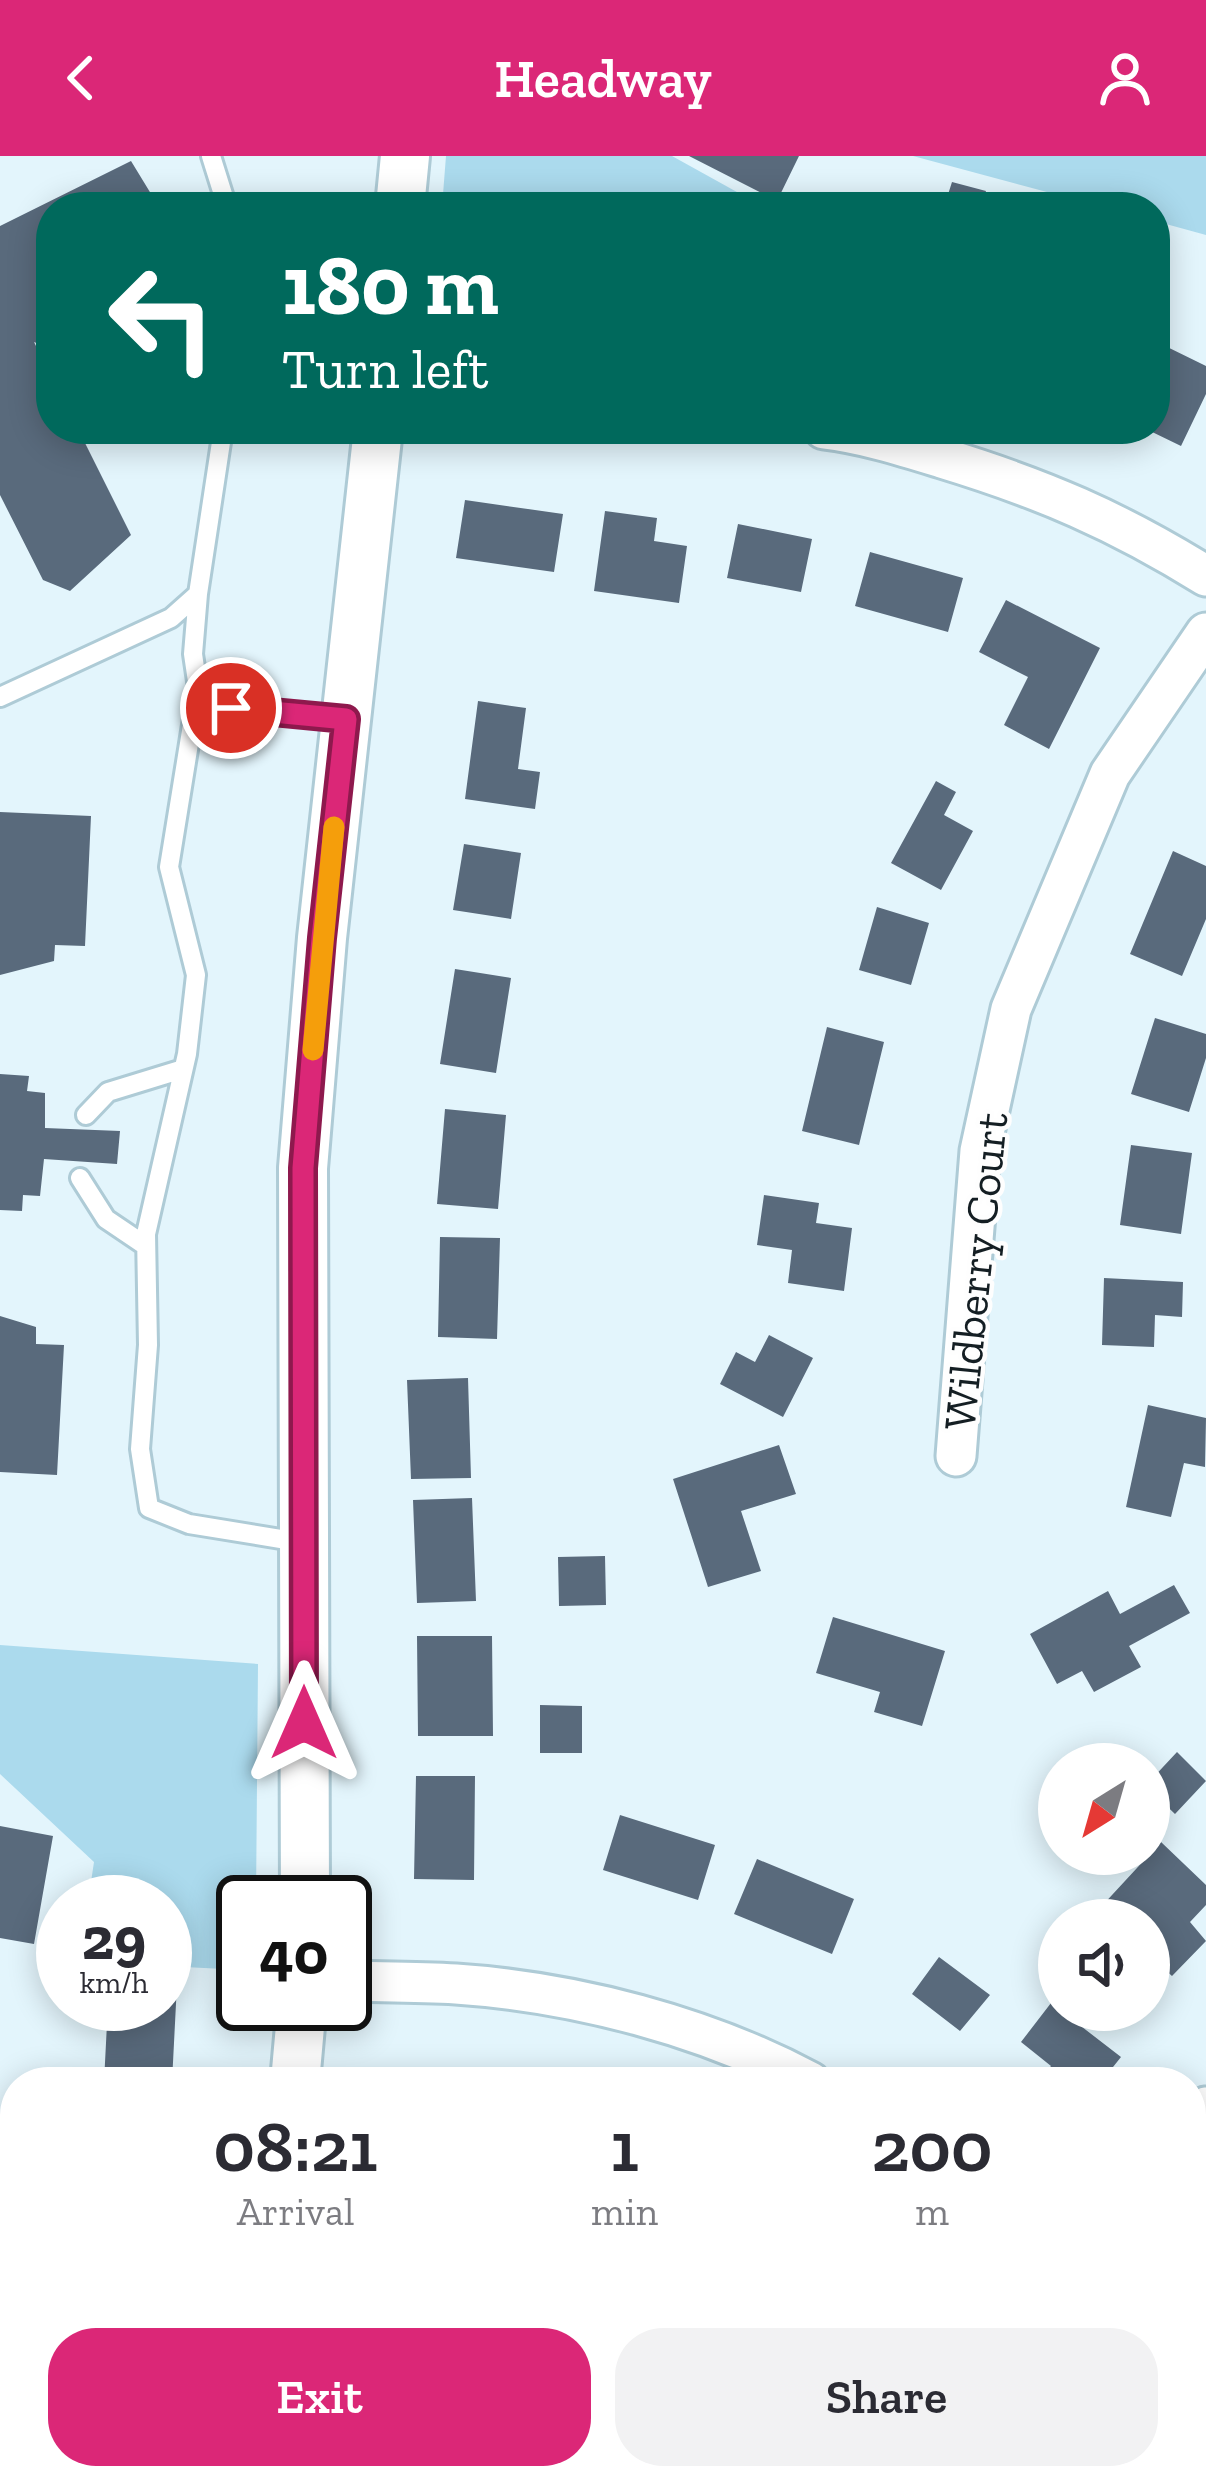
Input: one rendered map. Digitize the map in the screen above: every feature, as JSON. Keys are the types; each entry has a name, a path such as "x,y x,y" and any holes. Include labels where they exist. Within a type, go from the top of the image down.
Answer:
{"street":[{"path":"401,192 405,156"},
{"path":"304,1875 303,1168 322,938 376,444"},
{"path":"896,444 1030,484 1137,532 1206,576"},
{"name":"Wildberry Court","path":"956,1456 980,1151 1012,1009 1110,773 1206,633"},
{"path":"372,1982 459,1984 578,2002 692,2033 774,2067"},
{"path":"296,2067 300,2031"}],"lane":[{"path":"211,156 222,192"},
{"path":"221,444 198,594 193,653 198,688 169,867 196,975 183,1069 146,1246 148,1346 140,1449 149,1508 189,1524 304,1543"},
{"path":"0,697 171,617 198,594"},
{"path":"198,688 231,708 346,719"},
{"path":"86,1115 108,1092 183,1069"},
{"path":"80,1178 106,1219 146,1246"}],"shaded area":[{"path":"446,156 672,156 737,192 443,192"},
{"path":"913,156 1206,156 1206,235 1170,225 1170,192 1047,192"},
{"path":"0,1645 258,1664 256,1875 216,1875 216,1969 192,1967 192,1875 92,1875 94,1862 0,1774"}],"building":[{"path":"689,156 799,156 781,192 759,192"},
{"path":"131,161 150,192 69,192"},
{"path":"952,182 986,191 986,192 949,192"},
{"path":"36,208 36,444 86,444 131,535 70,591 43,580 0,495 0,226"},
{"path":"1170,348 1206,366 1206,394 1181,446 1170,441"},
{"path":"465,500 563,514 554,572 456,558"},
{"path":"605,511 657,518 654,541 687,546 679,603 594,591"},
{"path":"738,524 812,539 801,592 727,578"},
{"path":"870,552 963,578 948,632 855,606"},
{"path":"1006,600 1100,648 1049,749 1004,725 1028,677 979,652"},
{"path":"478,701 526,708 518,769 540,772 535,809 465,799"},
{"path":"936,781 956,792 944,815 973,831 941,890 891,863"},
{"path":"0,812 91,816 85,946 55,945 54,961 0,975"},
{"path":"464,844 521,853 511,919 453,910"},
{"path":"1173,851 1206,866 1206,919 1182,976 1130,954"},
{"path":"877,907 929,923 911,985 859,970"},
{"path":"455,969 511,978 496,1073 440,1064"},
{"path":"1155,1018 1206,1034 1206,1058 1189,1112 1131,1094"},
{"path":"827,1027 884,1042 859,1145 802,1131"},
{"path":"0,1074 29,1076 27,1091 45,1093 45,1128 120,1131 117,1164 44,1159 40,1196 23,1195 22,1211 0,1210"},
{"path":"445,1109 506,1115 498,1209 437,1204"},
{"path":"1131,1145 1192,1153 1181,1234 1120,1225"},
{"path":"764,1195 819,1203 816,1223 852,1228 844,1291 788,1283 792,1250 757,1245"},
{"path":"440,1237 500,1238 497,1339 438,1337"},
{"path":"1104,1278 1183,1282 1182,1317 1155,1315 1154,1347 1102,1345"},
{"path":"0,1316 36,1327 36,1344 64,1345 57,1475 0,1472"},
{"path":"769,1335 813,1358 783,1417 720,1384 736,1352 755,1362"},
{"path":"468,1378 471,1478 411,1479 407,1380"},
{"path":"1148,1405 1206,1418 1205,1467 1184,1463 1171,1517 1126,1507"},
{"path":"779,1445 796,1494 741,1511 761,1571 708,1587 673,1479"},
{"path":"472,1498 476,1601 417,1603 413,1500"},
{"path":"605,1556 606,1605 559,1606 558,1557"},
{"path":"1174,1585 1190,1613 1129,1646 1141,1667 1094,1692 1082,1671 1057,1684 1030,1634 1108,1591 1120,1614"},
{"path":"833,1617 945,1651 922,1726 874,1712 880,1692 816,1673"},
{"path":"417,1636 492,1636 493,1736 418,1736"},
{"path":"540,1705 582,1706 582,1753 540,1753"},
{"path":"1177,1752 1206,1781 1175,1814 1170,1809 1170,1760"},
{"path":"416,1776 475,1776 474,1880 414,1879"},
{"path":"620,1815 715,1845 698,1900 603,1870"},
{"path":"0,1826 53,1836 46,1875 36,1875 34,1944 0,1938"},
{"path":"1170,1851 1206,1885 1206,1905 1190,1922 1206,1941 1172,1976 1170,1899 1108,1899 1130,1875 1170,1875"},
{"path":"757,1859 854,1899 832,1954 734,1914"},
{"path":"939,1957 990,1995 960,2031 912,1994"},
{"path":"1038,2020 1038,2031 1087,2031 1121,2057 1113,2067 1051,2066 1021,2042"},
{"path":"107,2031 175,2031 173,2067 105,2067"}],"slow traffic":[{"path":"313,1050 334,827"}],"route":[{"path":"231,708 346,719 303,1168 304,1723"}]}
